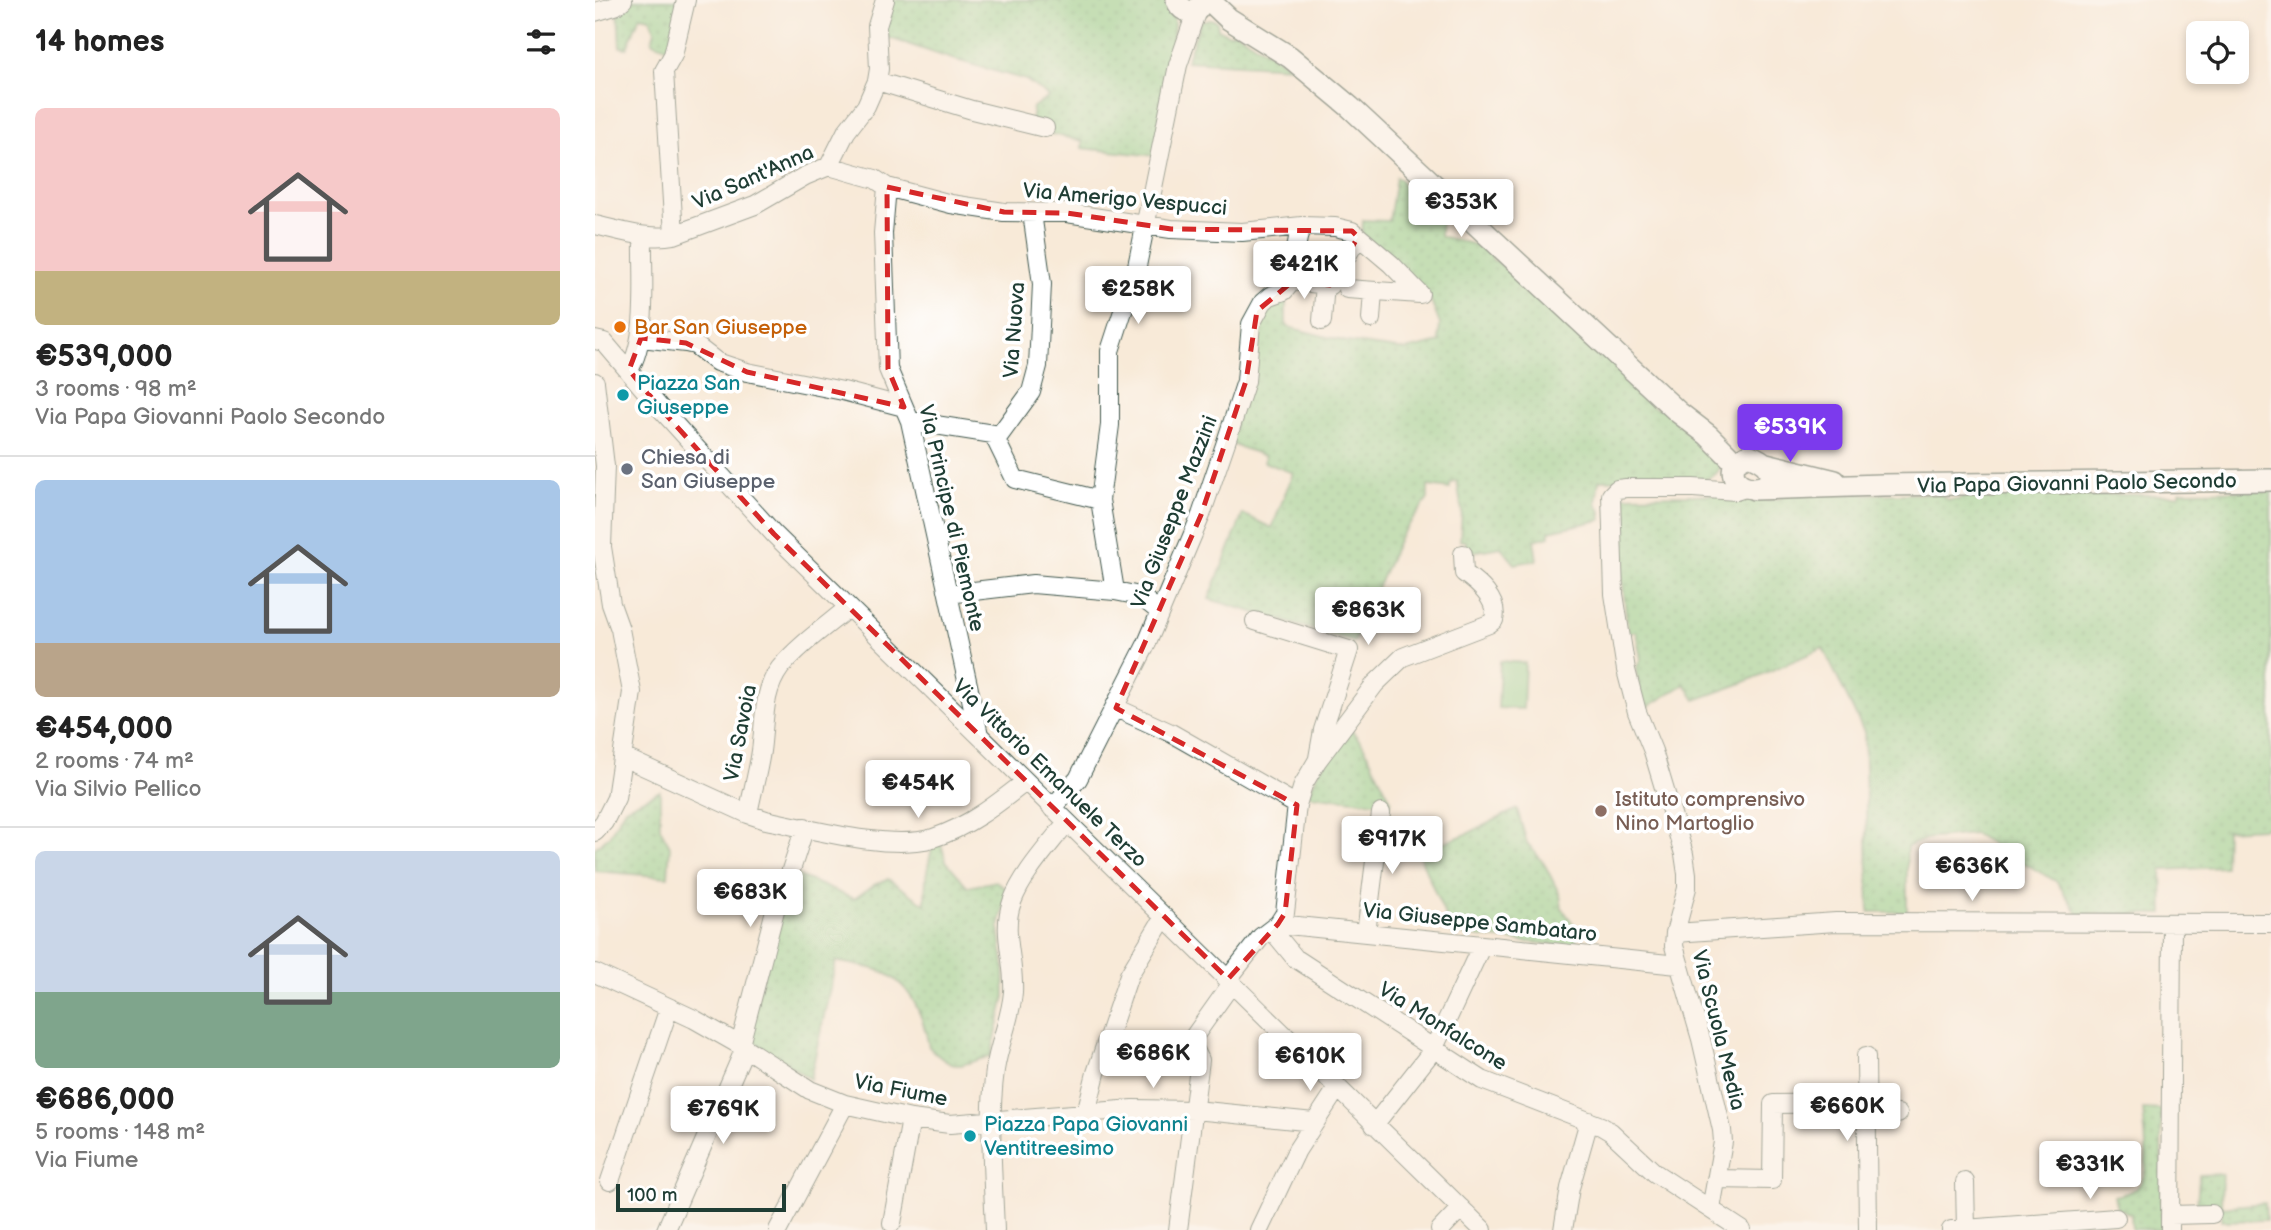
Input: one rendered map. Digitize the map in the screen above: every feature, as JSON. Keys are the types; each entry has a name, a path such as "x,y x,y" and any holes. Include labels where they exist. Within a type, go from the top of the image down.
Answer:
{"main road":[{"path":"1192,2 1229,19 1290,57 1340,98 1678,412 1771,477 1769,483 1762,488 1750,489"},
{"path":"1746,462 1834,481 1882,485"},
{"path":"1746,462 1737,481 1750,489 1882,485"},
{"name":"Via Papa Giovanni Paolo Secondo","path":"1882,485 2271,480"}],"street":[{"path":"595,12 615,6 623,0"},
{"path":"674,235 664,71 673,55 686,0"},
{"path":"829,166 846,132 866,106 877,82 877,26 884,0"},
{"path":"1115,591 1100,500 1109,425 1110,351 1136,271 1192,2"},
{"path":"877,82 1045,128"},
{"name":"Via Sant'Anna","path":"595,225 643,236 660,238 674,235 755,205 805,176 829,166 875,179 887,187"},
{"name":"Via Amerigo Vespucci","path":"887,187 951,204 1005,212 1067,213 1171,229 1242,232 1302,226 1345,228 1391,264 1420,294 1373,291"},
{"name":"Via Principe di Piemonte","path":"887,187 883,233 888,369 907,414 979,735"},
{"name":"Via Nuova","path":"996,440 1031,392 1038,366 1042,284 1032,213"},
{"path":"1302,226 1297,237 1290,281 1330,285 1358,237"},
{"path":"629,370 637,356 641,338 643,236"},
{"name":"Via Giuseppe Mazzini","path":"1052,808 1078,779 1115,708 1201,515 1246,381 1251,324 1263,302 1284,290 1290,281"},
{"path":"1322,321 1325,284"},
{"path":"1347,289 1373,291 1371,319"},
{"path":"641,338 695,345 717,362 747,372 843,391 907,414 993,434 1015,479 1100,500"},
{"path":"595,360 599,341"},
{"name":"Via Vittorio Emanuele Terzo","path":"599,341 629,370 774,534 1483,1230"},
{"path":"595,382 605,466 602,547 611,604 620,629 632,692 616,798 604,822 595,832"},
{"path":"1693,488 1713,484 1746,462"},
{"name":"Via Scuola Media","path":"1693,488 1626,488 1616,489 1611,495 1614,593 1626,670 1637,712 1653,751 1687,874 1687,888 1674,946 1701,1039 1723,1142 1710,1209"},
{"path":"1693,488 1736,491 1750,489"},
{"path":"1178,1230 1200,1060 1193,1043 1230,981 1261,937 1275,927 1285,913 1297,805 1303,785 1317,761 1375,684 1403,657 1494,620 1495,610 1489,598 1476,582 1464,573 1463,554"},
{"path":"948,594 1033,584 1115,591 1140,596 1160,612"},
{"name":"Via Savoia","path":"747,814 761,751 766,699 773,680 797,650 848,608"},
{"path":"1255,621 1349,650 1323,730 1317,761"},
{"path":"1115,708 1171,733 1297,805"},
{"path":"623,757 747,814 883,842 931,839 983,814 1025,782"},
{"path":"1366,933 1381,813"},
{"path":"995,1230 991,1122 995,1068 1013,991 1008,917 1013,899 1067,822"},
{"path":"666,1230 742,1046 780,891 790,873 805,827"},
{"path":"1086,1113 1096,1073 1129,975 1164,917"},
{"path":"1675,933 1836,922 2271,923"},
{"path":"2172,923 2170,1222 2212,1214"},
{"name":"Via Giuseppe Sambataro","path":"1275,927 1366,933 1678,965"},
{"name":"Via Monfalcone","path":"1275,927 1295,958 1433,1050 1490,1084 1589,1121 1611,1132 1654,1173 1740,1229"},
{"path":"1374,1125 1433,1050 1482,945"},
{"path":"595,954 597,974"},
{"name":"Via Fiume","path":"597,974 742,1046 810,1090 845,1104 911,1119 950,1124 1133,1109 1195,1110 1314,1122"},
{"path":"610,1181 669,1008"},
{"path":"1866,1056 1868,1230"},
{"path":"1259,1230 1297,1150 1338,1087"},
{"path":"778,1230 845,1104"},
{"path":"1716,1179 1772,1180 1773,1104 1866,1108 1898,1114"},
{"path":"892,1223 911,1119"},
{"path":"1563,1230 1570,1188 1589,1121"},
{"path":"1965,1182 1961,1230 2067,1226 2116,1218"},
{"path":"1440,1230 1461,1208"}],"highlighted area":[{"path":"887,187 1004,212 1067,213 1171,229 1352,231 1358,237 1330,285 1293,281 1257,311 1246,381 1201,515 1116,708 1297,805 1285,913 1228,979 774,534 629,370 641,338 686,343 747,372 904,407 888,369"}],"green space":[{"path":"632,0 682,0 672,49 652,42 655,30 650,18 640,16 627,48 620,47 618,10"},
{"path":"890,0 1168,0 1174,14 1174,26 1155,156 1082,148 1083,141 1051,134 1031,120 1033,107 1049,97 1026,80 881,35"},
{"path":"1201,21 1217,21 1218,29 1228,34 1236,32 1291,67 1186,61"},
{"path":"1396,177 1401,180 1407,196 1407,209 1422,210 1428,199 1436,200 1449,213 1446,221 1441,221 1440,236 1476,245 1491,255 1493,261 1497,261 1509,272 1513,271 1553,306 1561,321 1569,322 1641,387 1642,397 1655,408 1666,409 1721,463 1716,474 1705,479 1599,480 1596,503 1601,511 1601,520 1549,531 1550,536 1534,540 1537,560 1515,564 1501,547 1466,553 1466,541 1460,541 1462,511 1457,481 1450,484 1450,489 1428,486 1428,499 1399,538 1354,642 1209,599 1243,514 1272,528 1293,473 1264,462 1265,456 1231,444 1253,334 1264,305 1286,298 1288,327 1347,342 1405,350 1441,342 1440,324 1427,292 1362,234 1363,220 1389,221"},
{"path":"2271,490 2271,825 2226,830 2225,867 2162,870 2163,914 2078,914 2057,882 1974,834 1926,839 1907,847 1907,912 1869,912 1864,732 1823,648 1740,684 1695,700 1685,684 1643,710 1636,669 1641,659 1636,632 1628,632 1621,567 1620,496 1762,494 1767,500 1779,499 1784,494 1942,494 1945,499 1959,500 1964,494 2179,495 2180,491"},
{"path":"1500,661 1525,663 1523,709 1498,708"},
{"path":"1351,730 1362,743 1391,800 1390,804 1308,795 1319,771"},
{"path":"660,791 660,828 670,846 668,877 595,871 595,848 609,836 625,808"},
{"path":"1517,809 1527,843 1544,863 1560,895 1562,908 1579,932 1574,947 1453,934 1418,852 1469,833"},
{"path":"940,840 946,861 968,887 996,881 1007,890 999,928 1005,997 991,1056 958,1065 945,1061 929,1047 920,1015 903,986 885,973 836,961 810,1079 748,1037 785,888 797,875 854,899 888,879 925,904 926,876 933,843"},
{"path":"2143,1109 2161,1110 2162,1230 2132,1229 2131,1214 2117,1208 2114,1196 2134,1189 2143,1177 2146,1148"},
{"path":"2222,1174 2221,1207 2265,1203 2266,1220 2221,1221 2221,1210 2197,1206 2199,1175"}],"place":[{"name":"Bar San Giuseppe","path":"620,327"},
{"name":"Piazza San Giuseppe","path":"623,395"},
{"name":"Chiesa di San Giuseppe","path":"627,469"},
{"name":"Istituto comprensivo Nino Martoglio","path":"1601,811"},
{"name":"Piazza Papa Giovanni Ventitreesimo","path":"970,1136"}]}
